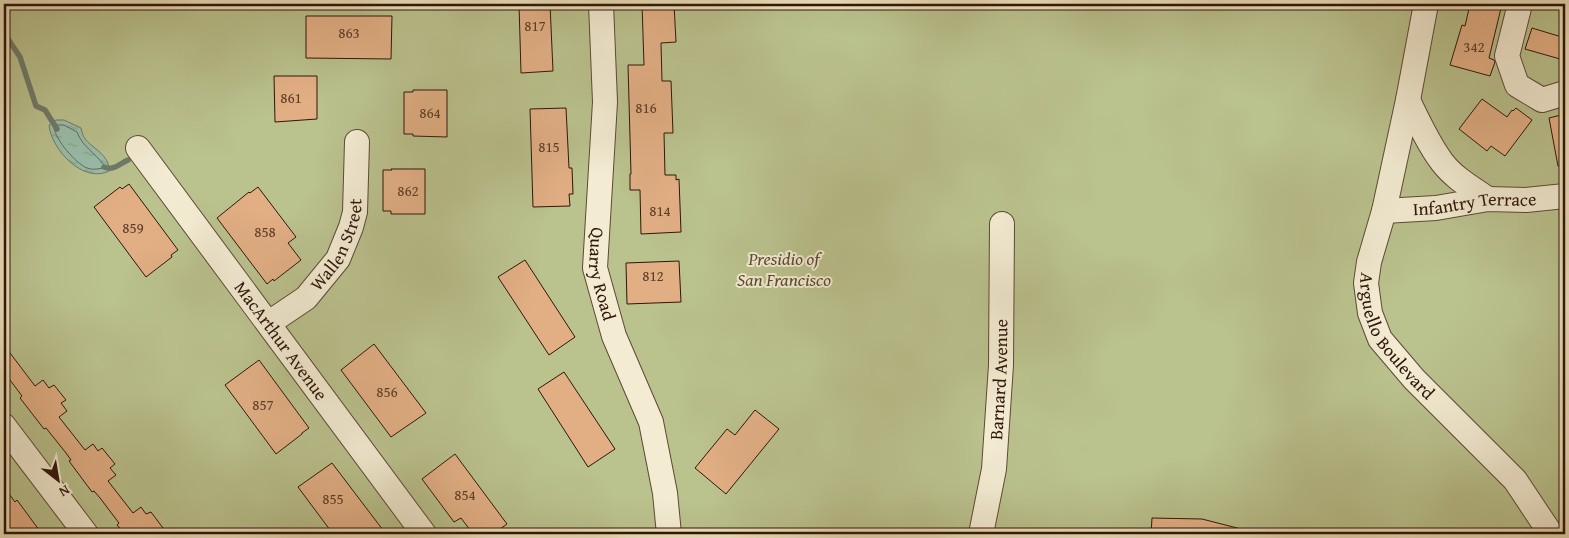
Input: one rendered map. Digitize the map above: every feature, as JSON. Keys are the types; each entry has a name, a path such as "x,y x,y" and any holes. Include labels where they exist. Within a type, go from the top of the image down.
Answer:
{"street":[{"name":"Quarry Road","path":"601,4 605,102 595,268 614,336 651,422 665,493 669,534"},
{"name":"Arguello Boulevard","path":"1426,4 1408,100 1384,210 1369,262 1366,283 1370,313 1380,339 1414,379 1515,480 1551,534"},
{"path":"1520,4 1507,56 1517,85 1542,100 1565,93"},
{"path":"1408,100 1425,136 1443,163 1462,182 1488,199"},
{"name":"Wallen Street","path":"269,324 306,298 338,259 349,234 355,212 357,142"},
{"name":"MacArthur Avenue","path":"138,148 424,534"},
{"name":"Infantry Terrace","path":"1384,210 1436,208 1488,199 1526,200 1565,196"},
{"name":"Barnard Avenue","path":"982,534 994,469 996,440 1000,365 1002,224"},
{"path":"4,426 86,534"}],"green space":[{"name":"Presidio of San Francisco","path":"4,4 1565,4 1565,534 4,534"}],"water":[{"path":"56,120 64,120 81,128 85,139 107,161 109,171 99,174 89,173 70,162 62,154 51,134 49,125"}],"building":[{"path":"519,4 550,4 553,71 521,73"},
{"path":"642,4 674,4 676,42 661,43 662,81 671,81 673,133 664,133 665,175 676,175 676,180 679,179 681,232 641,234 640,190 630,190 628,65 644,65"},
{"path":"1470,4 1502,4 1489,58 1495,62 1490,76 1450,65 1462,25 1465,26"},
{"path":"306,16 392,16 391,59 306,58"},
{"path":"1532,28 1565,38 1560,59 1525,49"},
{"path":"274,76 317,76 317,119 275,122"},
{"path":"413,90 447,90 447,137 404,134 404,92 413,92"},
{"path":"1482,99 1507,117 1516,108 1532,120 1505,156 1491,146 1487,151 1459,129"},
{"path":"566,108 569,168 572,168 573,194 569,194 570,206 533,207 530,109"},
{"path":"1565,114 1565,165 1558,166 1549,118"},
{"path":"425,169 425,214 391,214 391,211 383,211 383,170"},
{"path":"129,184 178,250 146,277 94,207 120,187 122,189"},
{"path":"258,187 296,237 288,243 301,260 274,281 273,279 267,284 217,218"},
{"path":"525,260 575,337 549,355 498,277"},
{"path":"679,261 681,302 627,304 626,263"},
{"path":"374,344 426,413 391,437 341,370"},
{"path":"4,345 35,386 43,380 49,388 54,385 66,400 61,403 67,411 59,417 85,450 93,444 98,451 102,448 115,464 110,468 116,475 108,481 133,513 141,507 146,514 151,512 163,528 153,534 125,534 117,525 119,523 94,491 92,492 69,461 71,460 66,453 20,398 22,396 4,372"},
{"path":"259,360 309,428 276,454 225,385"},
{"path":"564,372 615,449 588,467 538,389"},
{"path":"755,410 779,429 726,494 695,468 727,429 735,435"},
{"path":"455,454 507,524 493,534 473,534 461,518 454,522 422,479"},
{"path":"332,463 386,534 333,534 298,487"},
{"path":"4,487 15,502 17,500 42,534 4,534"},
{"path":"1152,518 1202,519 1241,529 1240,534 1151,534"}],"waterway":[{"path":"4,33 20,57 36,106 45,110 57,129"},
{"path":"104,167 114,168 128,160"}]}
